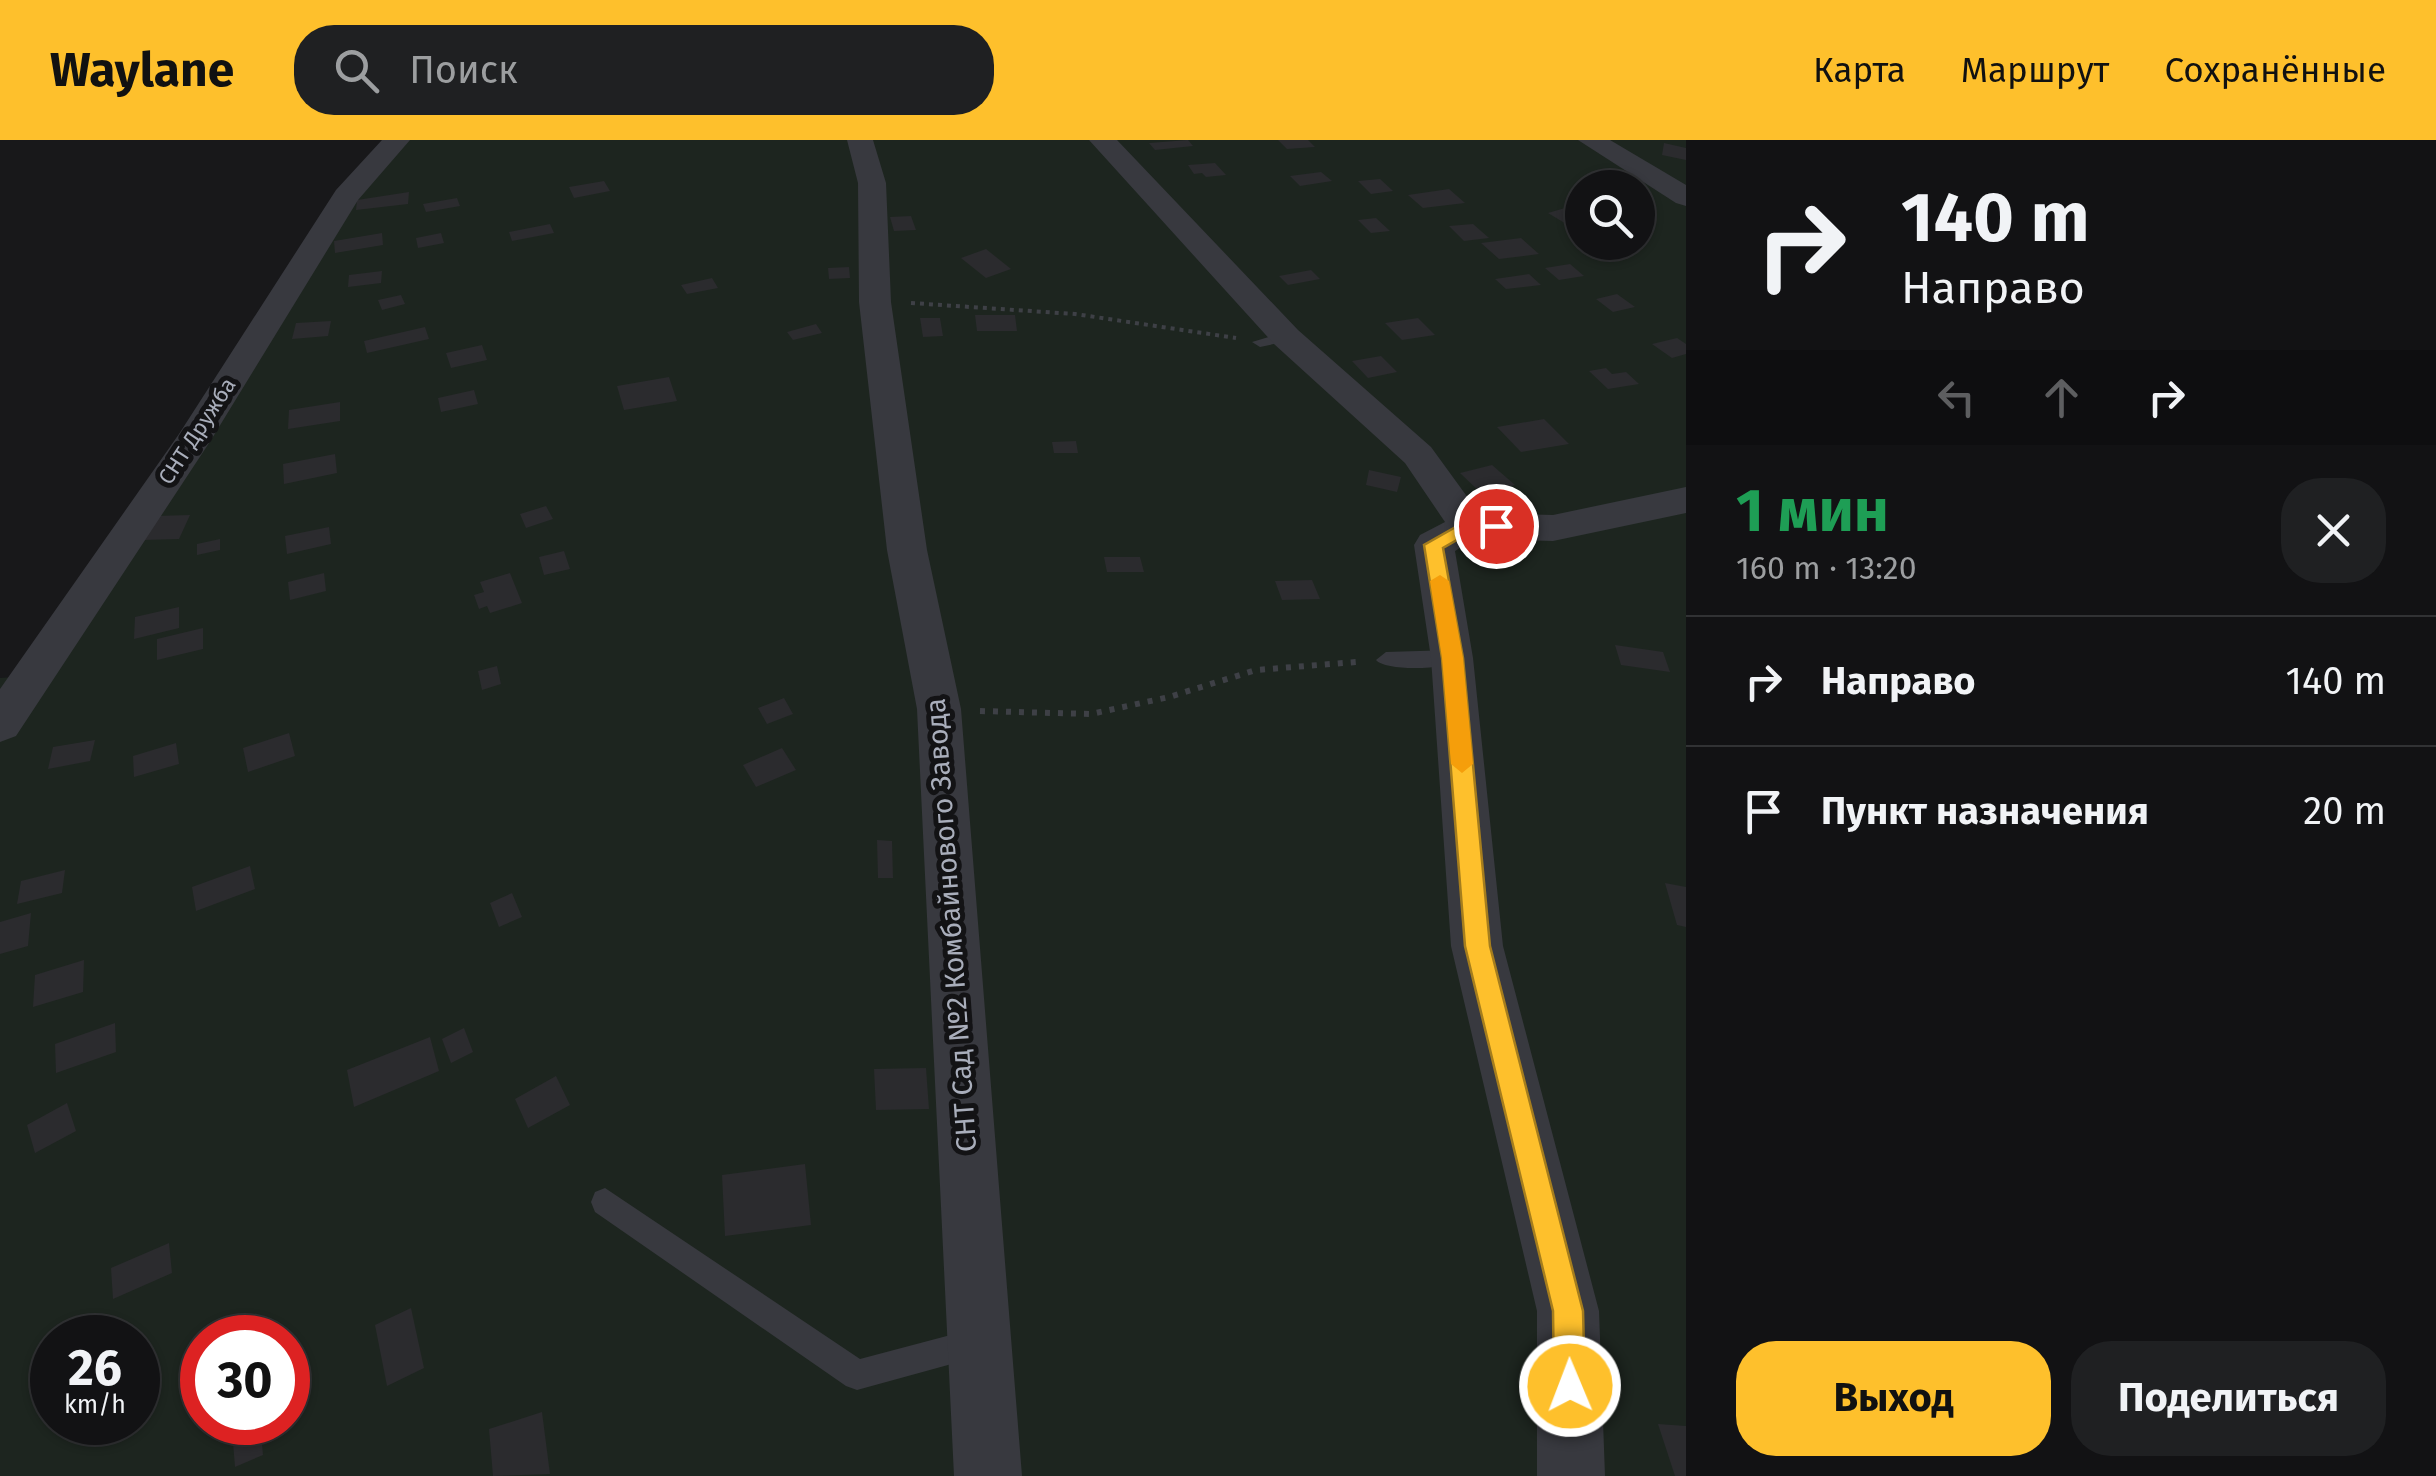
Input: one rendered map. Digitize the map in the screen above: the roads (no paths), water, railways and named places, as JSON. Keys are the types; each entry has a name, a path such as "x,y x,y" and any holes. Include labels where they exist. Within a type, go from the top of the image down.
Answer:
{"street":[{"name":"СНТ Дружба","path":"0,724 192,440 346,196 397,140"},
{"name":"СНТ Сад №2 Комбайнового Завода","path":"860,140 872,183 875,302 907,550 938,709 988,1476"},
{"path":"1102,140 1273,340 1418,456 1468,526"},
{"path":"1592,140 1686,197"},
{"path":"1571,1476 1568,1311 1477,946 1452,658 1434,545 1468,526 1553,528 1686,500"}],"lane":[{"path":"1386,660 1452,658"},
{"path":"606,1202 858,1375 981,1342"}]}
